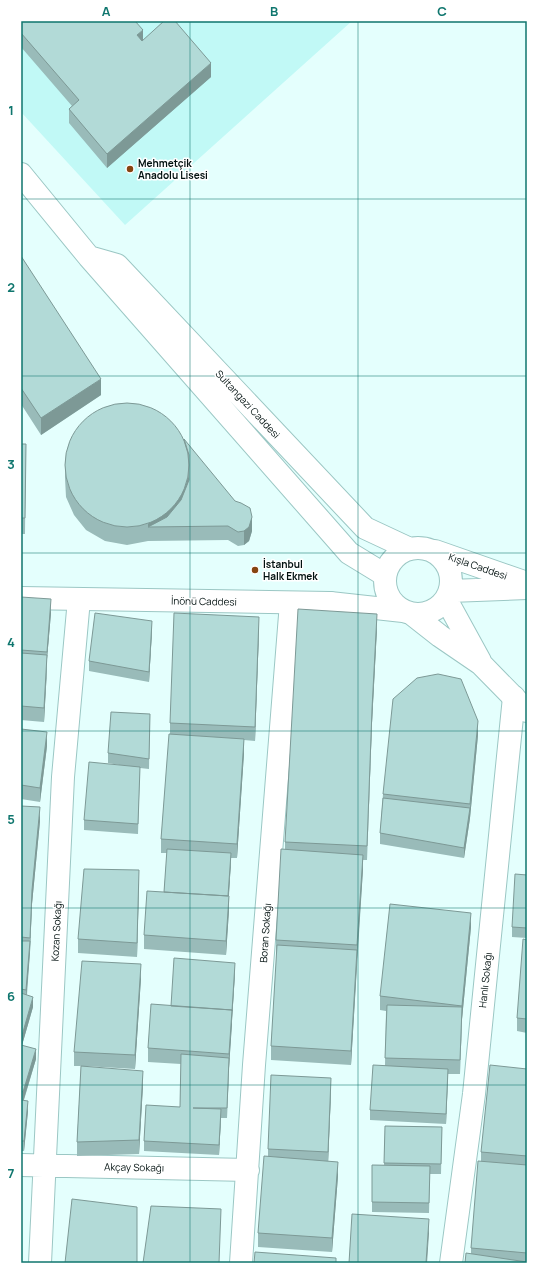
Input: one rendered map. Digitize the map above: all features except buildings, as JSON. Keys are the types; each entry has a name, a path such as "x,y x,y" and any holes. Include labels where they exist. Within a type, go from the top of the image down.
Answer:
{"street":[{"name":"Sultangazi Caddesi","path":"21,174 89,257 349,552 385,581 388,596 394,604 481,664 521,704"},
{"name":"Sultangazi Caddesi","path":"89,257 117,265 365,528 438,555 445,562 450,571 452,581 448,595 481,664"},
{"path":"385,581 388,566 394,558 401,552 420,549"},
{"name":"Kışla Caddesi","path":"420,549 527,583"},
{"name":"İnönü Caddesi","path":"21,598 330,603 385,581"},
{"name":"Kışla Caddesi","path":"448,595 527,588"},
{"path":"330,603 422,615 440,607 448,595"},
{"name":"Kozan Sokağı","path":"40,1263 63,777 79,599"},
{"name":"Boran Sokağı","path":"242,1263 254,1065 291,603"},
{"name":"Hanlı Sokağı","path":"451,1263 474,1094 521,704"},
{"name":"Akçay Sokağı","path":"21,1165 248,1170"}],"shaded area":[{"name":"Mehmetçik Anadolu Lisesi","path":"21,21 352,21 125,225 21,112"}],"place":[{"name":"Mehmetçik Anadolu Lisesi","path":"130,169"},
{"name":"İstanbul Halk Ekmek","path":"255,570"}]}
